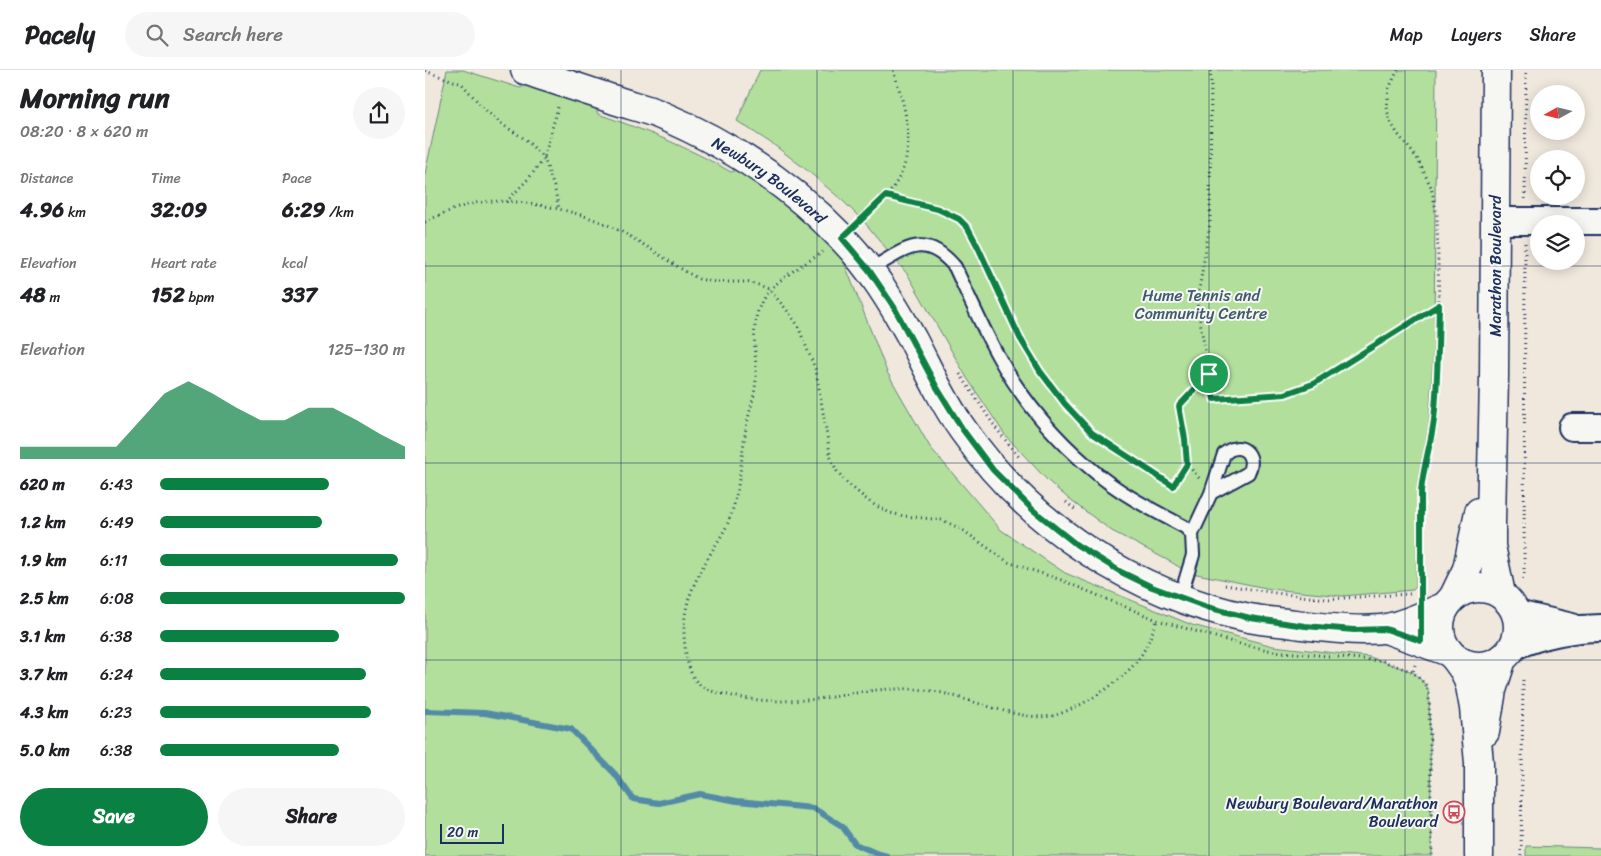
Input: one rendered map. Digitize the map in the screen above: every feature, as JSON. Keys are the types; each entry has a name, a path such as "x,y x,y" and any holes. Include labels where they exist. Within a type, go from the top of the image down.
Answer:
{"street":[{"name":"Newbury Boulevard","path":"525,70 655,113 710,138 756,164 806,203 842,238 869,270 894,307 936,386 993,470 1033,510 1077,545 1121,572 1179,598 1207,607 1250,618 1335,628 1421,629 1450,601"},
{"name":"Marathon Boulevard","path":"1496,70 1491,546 1514,597"},
{"path":"1495,221 1601,221"},
{"path":"1572,427 1601,427"},
{"name":"Marathon Boulevard","path":"1450,601 1467,569 1491,462"},
{"path":"1479,856 1479,763 1474,708 1465,672 1443,642 1440,630 1441,618 1450,601 1465,590 1477,588 1490,589 1514,597 1575,628"},
{"path":"1513,659 1519,625 1514,597"},
{"path":"1479,763 1493,690 1513,659 1535,638 1575,628 1601,628"},
{"path":"1421,629 1466,664 1491,665 1513,659"}],"lane":[{"path":"869,270 902,250 913,246 925,246 946,256 955,267 998,357 1027,402 1057,437 1089,468 1122,492 1185,527 1192,534"},
{"path":"1179,598 1193,555 1192,534 1211,493"}],"path":[{"path":"425,222 453,210 477,203 505,202 559,209 610,226 699,279 716,282 746,282 769,289 797,324 816,372 831,459 837,471 847,483 871,503 890,513 942,520 961,529 1008,562 1061,580 1157,620 1143,654 1125,674 1096,695 1071,709 1053,716 1022,715 946,694 896,688 817,698 771,701 743,699 719,693 699,684 688,666 685,622 687,601 695,581 729,521 735,498 756,381 754,330 757,312 769,289 842,238 896,184 904,167 908,146 907,123 903,101 893,70"},
{"path":"1211,70 1210,223 1197,303 1214,399 1285,394 1313,384 1439,305"},
{"path":"1398,70 1389,88 1387,107 1389,119 1397,133 1417,158 1431,187 1437,214 1438,371 1433,422 1421,492 1421,629 1413,672 1427,686 1429,696 1432,856"},
{"path":"1514,597 1525,221 1525,70"},
{"path":"425,71 462,84 484,109 503,125 525,139 544,158 555,190 559,209"},
{"path":"505,202 530,178 544,158 564,83"},
{"path":"886,196 938,209 959,219 968,228 1020,338 1055,391 1092,433 1173,486 1187,464"},
{"path":"1209,374 1179,406 1187,464 1211,493"},
{"path":"1513,659 1521,856"}],"green space":[{"path":"447,70 463,70 520,88 528,85 595,107 598,114 666,140 731,172 739,169 793,209 842,257 887,372 930,447 1001,530 1065,573 1192,625 1273,646 1370,657 1413,672 1427,686 1429,696 1432,856 425,856 425,174"},
{"name":"Hume Tennis and Community Centre","path":"760,70 1436,70 1434,340 1429,426 1418,480 1416,587 1413,590 1342,596 1271,589 1187,572 1112,531 1070,500 1047,480 1005,435 967,378 908,275 866,224 808,171 774,145 737,121"},
{"path":"1526,846 1601,848 1601,856 1526,856"}],"waterway":[{"path":"425,711 485,713 571,729 615,774 633,799 659,803 700,794 737,801 813,808 842,826 855,844 887,856"}],"place":[{"name":"Newbury Boulevard/Marathon Boulevard","path":"1454,812"}],"route":[{"path":"886,196 938,209 959,219 972,234 1020,338 1040,371 1065,404 1092,433 1173,486 1187,464 1179,406 1209,374 1214,399 1285,394 1313,384 1439,305 1438,371 1433,422 1421,492 1421,641 1386,629 1354,630 1305,626 1250,618 1207,607 1152,587 1121,572 1077,545 1033,510 993,470 963,430 936,386 894,307 869,270 842,238 886,196"}]}
